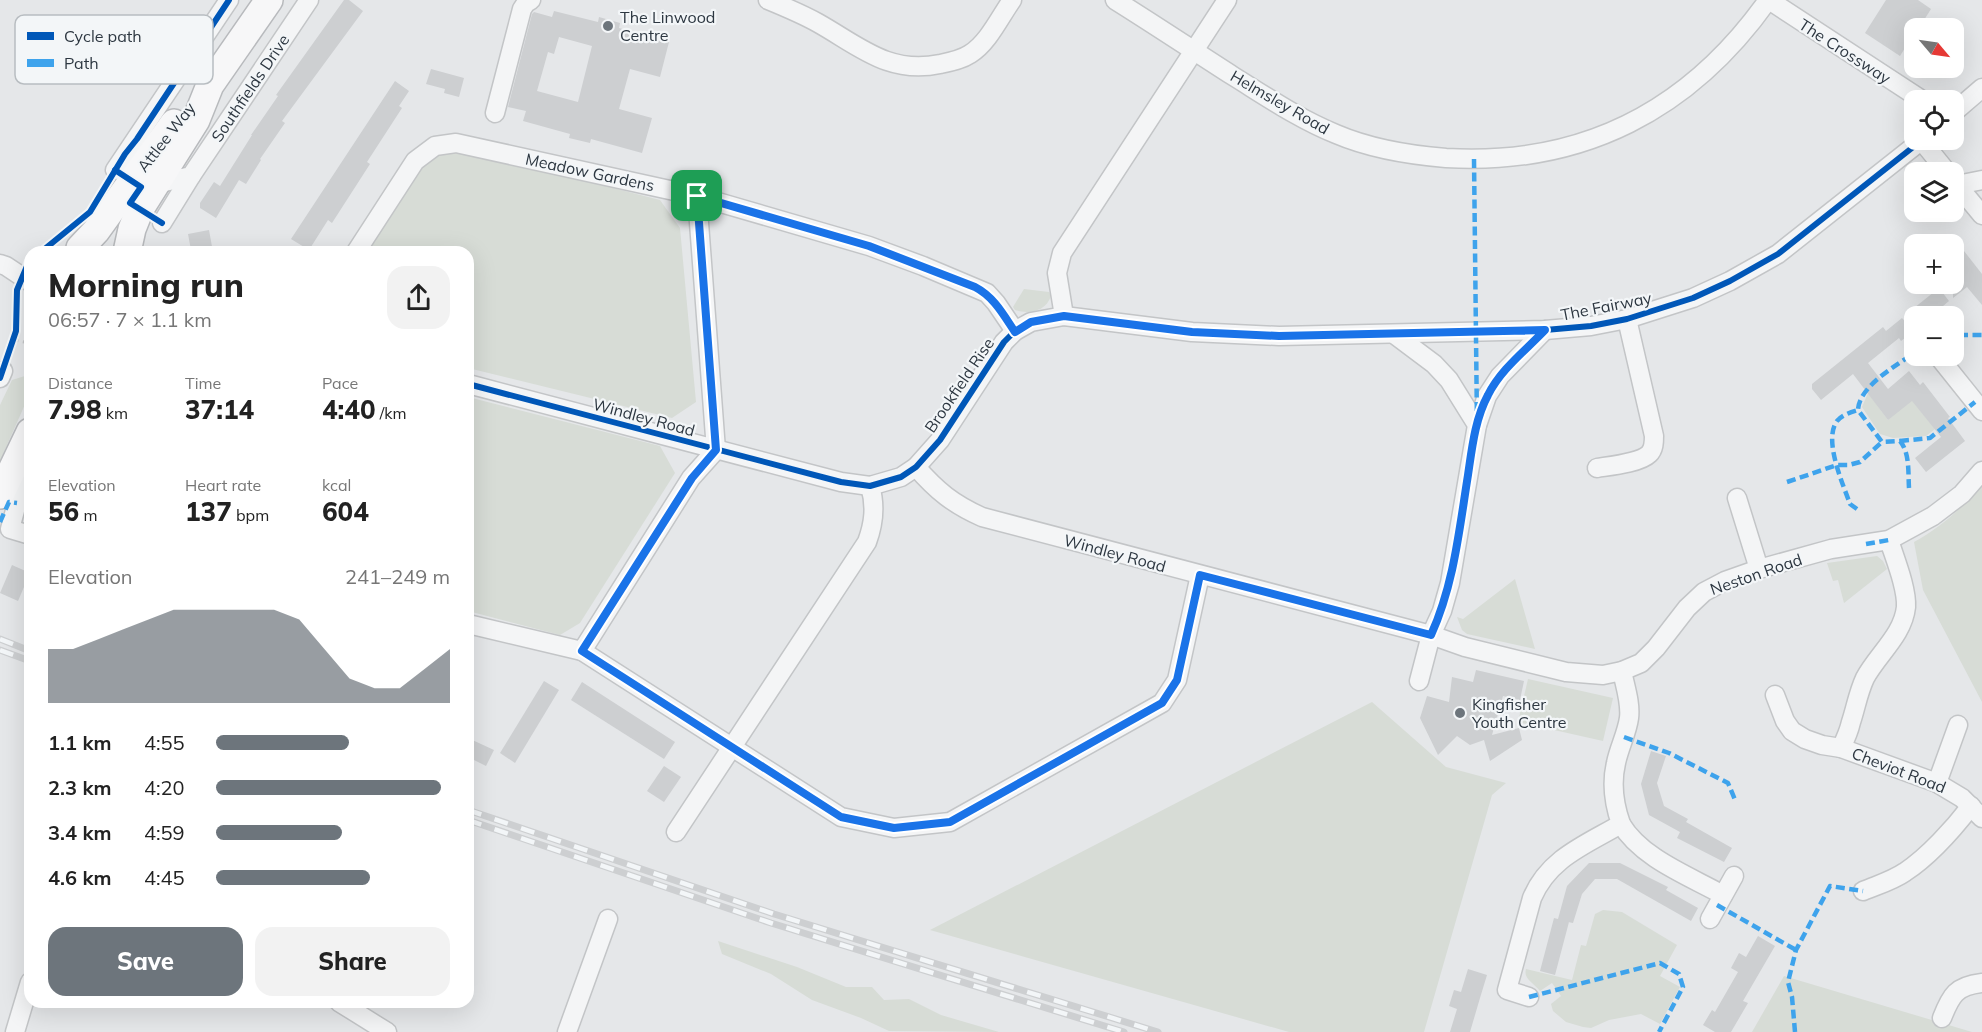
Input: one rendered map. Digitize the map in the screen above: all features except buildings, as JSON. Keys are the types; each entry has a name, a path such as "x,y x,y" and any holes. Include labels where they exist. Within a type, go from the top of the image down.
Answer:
{"highway":[{"name":"Attlee Way","path":"213,81 269,0"},
{"name":"Attlee Way","path":"79,246 149,176 196,120 211,84"},
{"name":"Attlee Way","path":"128,246 149,176"},
{"path":"0,495 24,445"}],"street":[{"path":"213,24 229,0"},
{"name":"Southfields Drive","path":"162,223 309,0"},
{"path":"495,113 522,9 531,0"},
{"path":"768,0 818,23 883,61 917,68 954,61 971,54 985,40 1012,0"},
{"name":"Helmsley Road","path":"1115,0 1292,113 1337,135 1391,151 1474,159 1509,158 1551,152 1593,140 1629,123 1660,106 1692,84 1735,43 1769,0"},
{"path":"1064,316 1057,273 1062,253 1227,0"},
{"name":"The Crossway","path":"1769,0 1907,90"},
{"path":"115,170 173,84"},
{"path":"1964,104 1982,88"},
{"path":"137,139 149,176 191,176"},
{"name":"Meadow Gardens","path":"360,246 416,161 435,146 456,143 697,196 869,246 987,293 1015,332"},
{"name":"The Fairway","path":"1064,316 1149,328 1279,336 1545,330 1591,326 1627,319 1693,298 1730,281 1778,254 1909,150"},
{"path":"1930,150 1939,162"},
{"path":"1964,179 1982,180"},
{"path":"1964,193 1982,215"},
{"path":"582,651 692,478 716,450 697,196"},
{"path":"3,265 24,273"},
{"name":"Brookfield Rise","path":"916,467 940,440 994,354 1015,332 1031,322 1064,316"},
{"path":"1597,468 1639,459 1649,455 1654,447 1654,436 1627,319"},
{"path":"1419,681 1431,635 1442,611 1450,583 1477,425 1487,396 1500,376 1545,330"},
{"path":"1394,334 1434,364 1449,380 1477,425"},
{"path":"1946,366 1982,411"},
{"name":"Windley Road","path":"474,386 841,482 870,486 901,477 916,467 949,500 982,517 1431,635"},
{"name":"Neston Road","path":"1431,635 1464,647 1566,672 1603,675 1622,671 1641,663 1656,648 1687,608 1704,592 1725,581 1759,569 1831,549 1889,540 1933,516 1962,494 1982,471"},
{"path":"676,832 867,542 873,524 874,500 870,486"},
{"path":"24,489 17,503 10,529 24,533"},
{"path":"1737,498 1759,569"},
{"name":"Cheviot Road","path":"1841,748 1865,679 1903,620 1906,605 1904,588 1889,540"},
{"path":"474,625 582,651 841,817 894,828 950,822 1162,703 1177,680 1200,575"},
{"path":"1622,671 1630,707 1614,779 1614,796 1621,824 1627,834 1641,847 1723,895"},
{"name":"Cheviot Road","path":"1774,695 1792,731 1805,739 1841,748 1937,783 1957,794 1976,812"},
{"path":"1937,783 1958,725"},
{"path":"1863,891 1890,881 1907,871 1956,825 1976,812"},
{"path":"1529,997 1507,990 1537,886 1553,865 1621,824"},
{"path":"1710,919 1734,876"},
{"path":"567,1032 608,919"},
{"path":"1942,1018 1948,1001 1958,990 1968,985 1982,983"},
{"path":"15,1032 24,1002"},
{"path":"349,1008 387,1032"}],"path":[{"path":"2,374 14,340 17,322 17,290 24,279"},
{"path":"14,340 24,342"}],"shaded area":[{"path":"442,149 519,164 660,200 680,228 696,402 672,418 474,369 474,246 372,246 419,168"},
{"path":"1024,289 1049,292 1051,296 1045,305 1036,311 1015,310 1013,307"},
{"path":"24,376 24,407 0,461 0,405 12,380"},
{"path":"1868,393 1888,420 1907,394 1935,429 1926,436 1893,438 1880,434 1862,407"},
{"path":"474,399 660,446 675,473 580,623 560,635 474,613"},
{"path":"1982,485 1982,702 1923,590 1914,542 1950,517"},
{"path":"1877,556 1887,569 1844,603 1838,580 1833,581 1827,563"},
{"path":"1515,579 1535,649 1467,634 1462,630 1457,617 1463,619"},
{"path":"1528,679 1613,698 1603,741 1518,722"},
{"path":"1372,702 1446,767 1506,783 1492,795 1424,1032 1289,1032 930,930"},
{"path":"1603,910 1622,912 1677,945 1660,976 1680,987 1660,1024 1641,1014 1609,1020 1591,1028 1566,1022 1553,1011 1551,1004 1561,996 1552,983 1540,991 1526,976 1526,969 1572,980 1581,945 1586,946 1595,914"},
{"path":"718,941 797,967 846,987 872,987 884,1000 909,999 941,1015 999,1032 889,1031 812,1000 771,974 722,954"},
{"path":"1784,976 1972,1032 1752,1032"}],"railway":[{"path":"0,639 24,649"},
{"path":"0,650 24,659"},
{"path":"474,812 774,914 1158,1032"},
{"path":"474,822 771,923 1124,1032"}],"marked path":[{"path":"1474,159 1477,425"},
{"path":"1964,335 1982,335"},
{"path":"1904,360 1871,385 1860,401 1858,410 1882,442 1900,441 1908,463 1909,488"},
{"path":"1900,441 1930,438 1975,402"},
{"path":"1857,509 1850,504 1843,485 1832,439 1837,421 1844,415 1858,410"},
{"path":"1787,482 1837,465 1860,462 1882,442"},
{"path":"0,522 9,502 17,503"},
{"path":"1866,544 1889,540"},
{"path":"1624,737 1669,753 1728,783 1736,802"},
{"path":"1795,1032 1792,997 1788,982 1796,950 1830,886 1863,891"},
{"path":"1717,905 1796,950"},
{"path":"1529,997 1660,963 1679,974 1683,987 1659,1032"}],"cycle path":[{"path":"213,24 229,0"},
{"path":"48,246 90,212 125,154 173,84"},
{"path":"474,386 841,482 870,486 901,477 916,467 940,440 1004,342 1015,331 1031,322 1064,316 1192,332 1279,336 1545,330 1591,326 1627,319 1693,298 1730,281 1778,254 1909,150"},
{"path":"115,170 141,187 130,203 162,223"},
{"path":"0,378 16,331 17,290 24,273"}],"place":[{"name":"The Linwood Centre","path":"608,26"},
{"name":"Kingfisher Youth Centre","path":"1460,713"}],"route":[{"path":"697,196 869,246 975,287 987,293 996,303 1015,332 1031,322 1064,316 1149,328 1235,335 1545,330 1511,363 1487,396 1472,448 1450,583 1442,611 1431,635 1200,575 1177,680 1162,703 950,822 894,828 841,817 582,651 692,478 716,450 697,196"}]}
